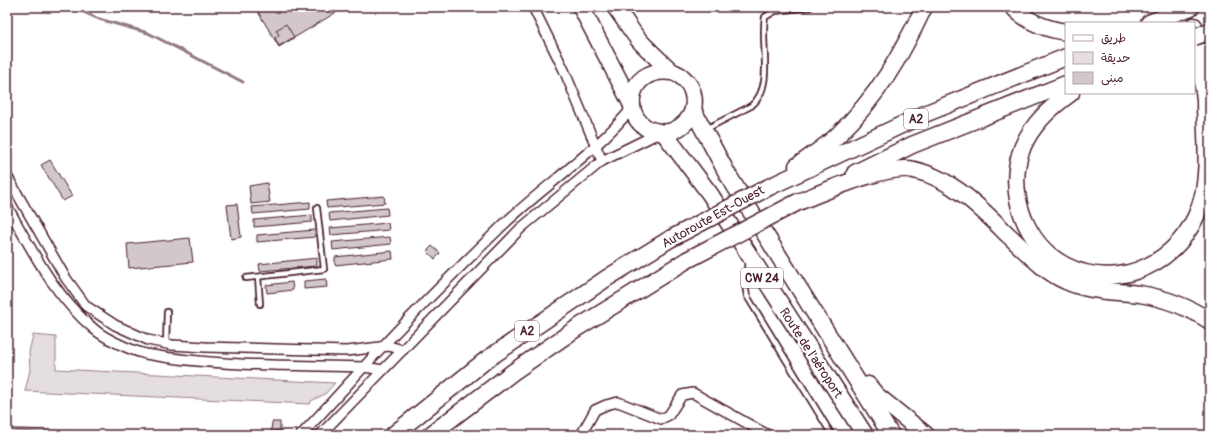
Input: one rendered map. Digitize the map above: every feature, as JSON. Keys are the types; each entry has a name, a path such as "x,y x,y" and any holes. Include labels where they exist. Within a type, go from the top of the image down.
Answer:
{"highway":[{"path":"581,7 639,122 652,131 662,133 674,131 689,119 693,110 694,100 688,82 681,76 662,70 652,72 643,78 634,90 632,107"},
{"path":"615,7 638,39 672,72"},
{"path":"769,187 838,135 872,99 890,73 924,7"},
{"path":"1012,7 1028,20 1042,26 1065,32"},
{"path":"1152,22 1191,7 1194,22"},
{"path":"1195,31 1210,133"},
{"path":"1195,37 1210,31"},
{"name":"Autoroute Est-Ouest","path":"393,435 486,360 587,291 670,239 769,187 927,113 1065,57"},
{"name":"Autoroute Est-Ouest","path":"430,435 513,372 577,328 687,260 912,145 1065,84"},
{"path":"1070,94 1054,105 1036,125 1023,146 1018,164 1016,186 1018,205 1035,240 1048,253 1066,266 1085,272 1104,275 1124,274 1143,269 1161,260 1177,246 1192,225 1200,206 1206,182 1205,101"},
{"name":"CW 24","path":"693,110 728,175 891,435"},
{"name":"Route de l'aéroport","path":"662,133 710,194 748,257 863,431"},
{"path":"798,202 858,180 890,171 912,169 934,177 954,188 1039,264 1066,281 1099,290 1142,294 1197,313 1210,321"},
{"path":"835,346 876,395 926,435"}],"street":[{"path":"533,7 564,70 602,161"},
{"path":"301,435 383,346 510,218 596,146 618,125 632,107"},
{"path":"320,435 515,233 545,206 602,161 662,133"},
{"path":"7,176 65,278 86,306 115,325 148,340 166,344 205,347 340,351 393,346 403,350"},
{"path":"7,206 41,267 67,304 95,330 119,343 144,353 206,361 364,367 383,370"},
{"path":"581,435 595,410 606,405 618,402 661,419 669,415 682,395 693,393 768,435"}],"lane":[{"path":"704,130 751,106 757,102 762,94 765,83 762,30 765,17 775,11 810,7"},
{"path":"246,278 324,269 317,208"},
{"path":"748,257 745,285 747,296 832,435"},
{"path":"258,277 260,304"},
{"path":"166,344 167,312"}],"green space":[{"path":"33,335 56,337 56,369 335,383 325,394 311,401 310,404 25,391 30,370 29,352"},
{"path":"7,428 151,435 97,435 16,431 15,435 7,435"}],"building":[{"path":"255,7 345,7 279,47"},
{"path":"764,7 801,7 765,13"},
{"path":"286,24 294,37 279,46 275,38 279,35 276,30"},
{"path":"50,160 72,196 63,201 41,165"},
{"path":"267,183 270,202 251,204 249,186"},
{"path":"384,196 385,203 327,208 326,201"},
{"path":"310,202 310,209 253,214 252,207"},
{"path":"237,204 241,237 231,239 227,205"},
{"path":"387,208 388,215 330,221 329,213"},
{"path":"312,215 312,222 254,227 254,220"},
{"path":"388,223 389,230 331,235 330,228"},
{"path":"315,230 315,237 257,242 257,235"},
{"path":"390,237 391,244 333,250 332,242"},
{"path":"190,238 193,262 129,268 127,244"},
{"path":"432,246 440,253 435,259 427,251"},
{"path":"392,251 393,259 335,265 335,257"},
{"path":"317,258 317,266 260,271 259,264"},
{"path":"326,279 327,287 304,289 304,281"},
{"path":"292,282 293,290 267,293 266,285"},
{"path":"272,422 280,422 280,431 271,431"}],"waterway":[{"path":"72,7 99,19 148,33 243,82"}]}
